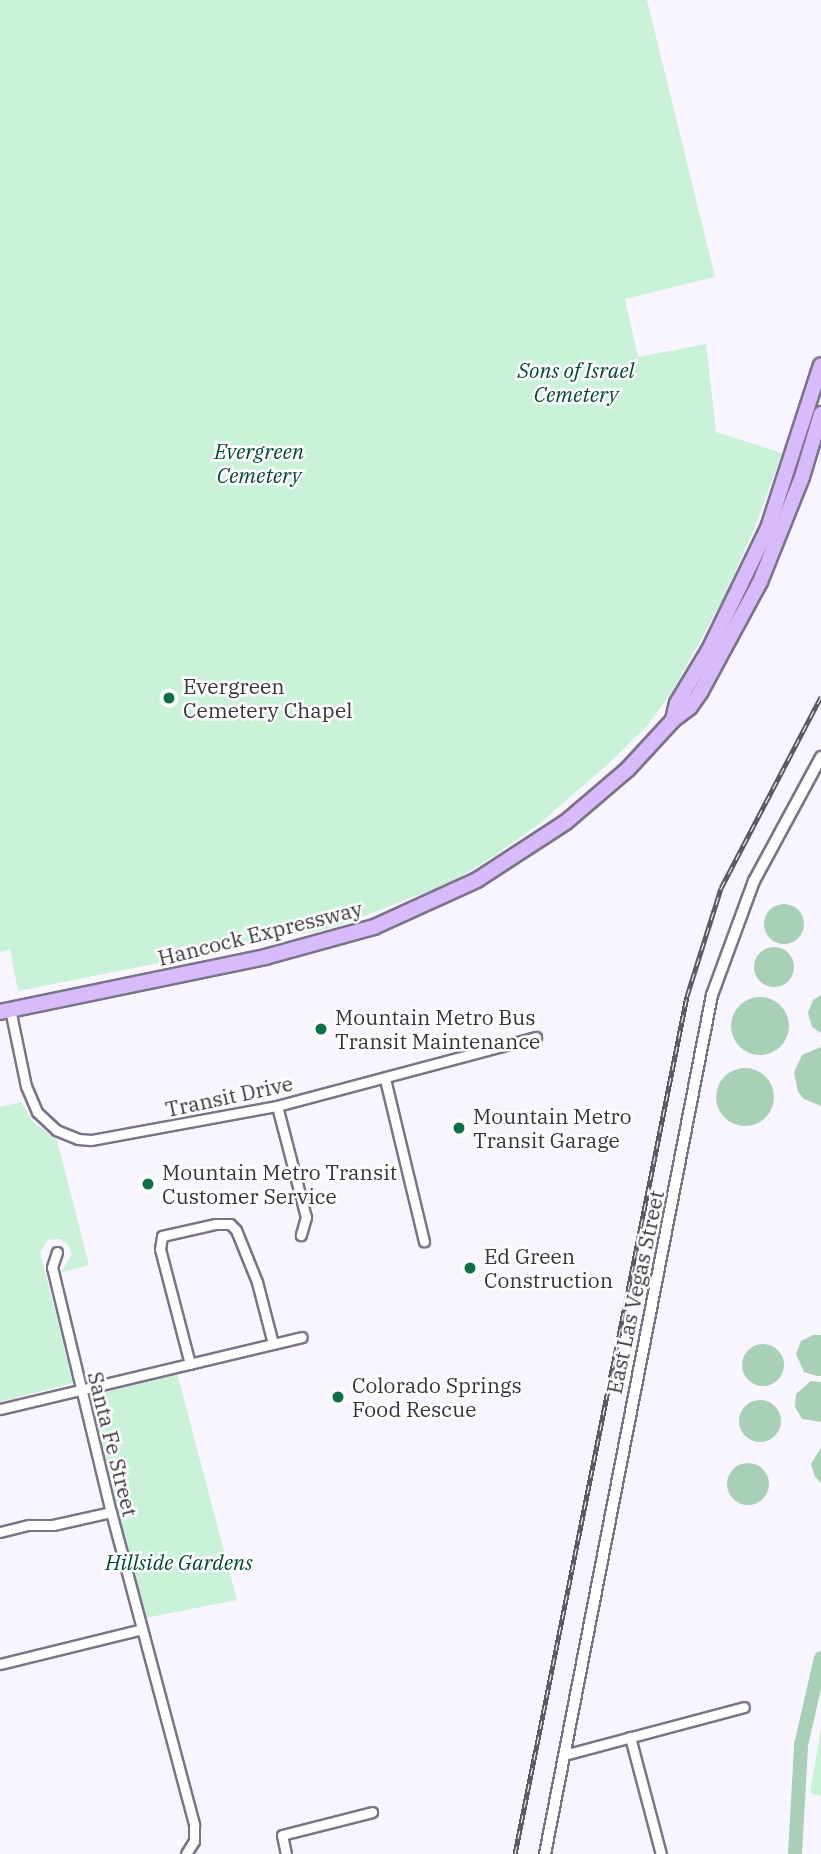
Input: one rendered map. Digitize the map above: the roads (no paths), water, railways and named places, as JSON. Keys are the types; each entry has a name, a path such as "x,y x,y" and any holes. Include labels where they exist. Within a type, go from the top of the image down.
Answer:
{"main road":[{"name":"Hancock Expressway","path":"673,720 677,704 709,650 768,528 821,365"},
{"name":"Hancock Expressway","path":"5,1011 301,948 374,927 448,895 505,864 566,821 628,769 673,720 690,707 701,691 760,582 802,477 821,414"}],"street":[{"name":"East Las Vegas Street","path":"545,1854 712,995 754,881 821,757"},
{"name":"Transit Drive","path":"5,1011 30,1099 46,1122 67,1136 105,1139 277,1105 385,1079 402,1070 536,1037"},
{"path":"385,1079 424,1241"},
{"path":"277,1105 306,1217 301,1235"},
{"path":"190,1364 160,1249 162,1236 215,1224 230,1224 236,1230 257,1282 273,1344"},
{"name":"Santa Fe Street","path":"57,1252 52,1267 111,1512 194,1825 189,1851"},
{"path":"0,1409 302,1338"},
{"path":"0,1532 29,1525 53,1525 111,1512"},
{"path":"0,1664 142,1629"},
{"path":"564,1755 744,1707"},
{"path":"630,1737 662,1854"},
{"path":"286,1854 282,1835 372,1812"}],"waterway":[{"path":"795,1854 801,1745 821,1658"}],"railway":[{"path":"515,1854 687,996 721,888 821,697"}],"place":[{"name":"Evergreen Cemetery Chapel","path":"169,698"},
{"name":"Mountain Metro Bus Transit Maintenance","path":"321,1029"},
{"name":"Mountain Metro Transit Garage","path":"459,1128"},
{"name":"Mountain Metro Transit Customer Service","path":"148,1184"},
{"name":"Ed Green Construction","path":"470,1268"},
{"name":"Colorado Springs Food Rescue","path":"338,1397"}],"park label":[{"name":"Sons of Israel Cemetery","path":"576,382"},
{"name":"Evergreen Cemetery","path":"259,463"},
{"name":"Hillside Gardens","path":"179,1562"}]}
